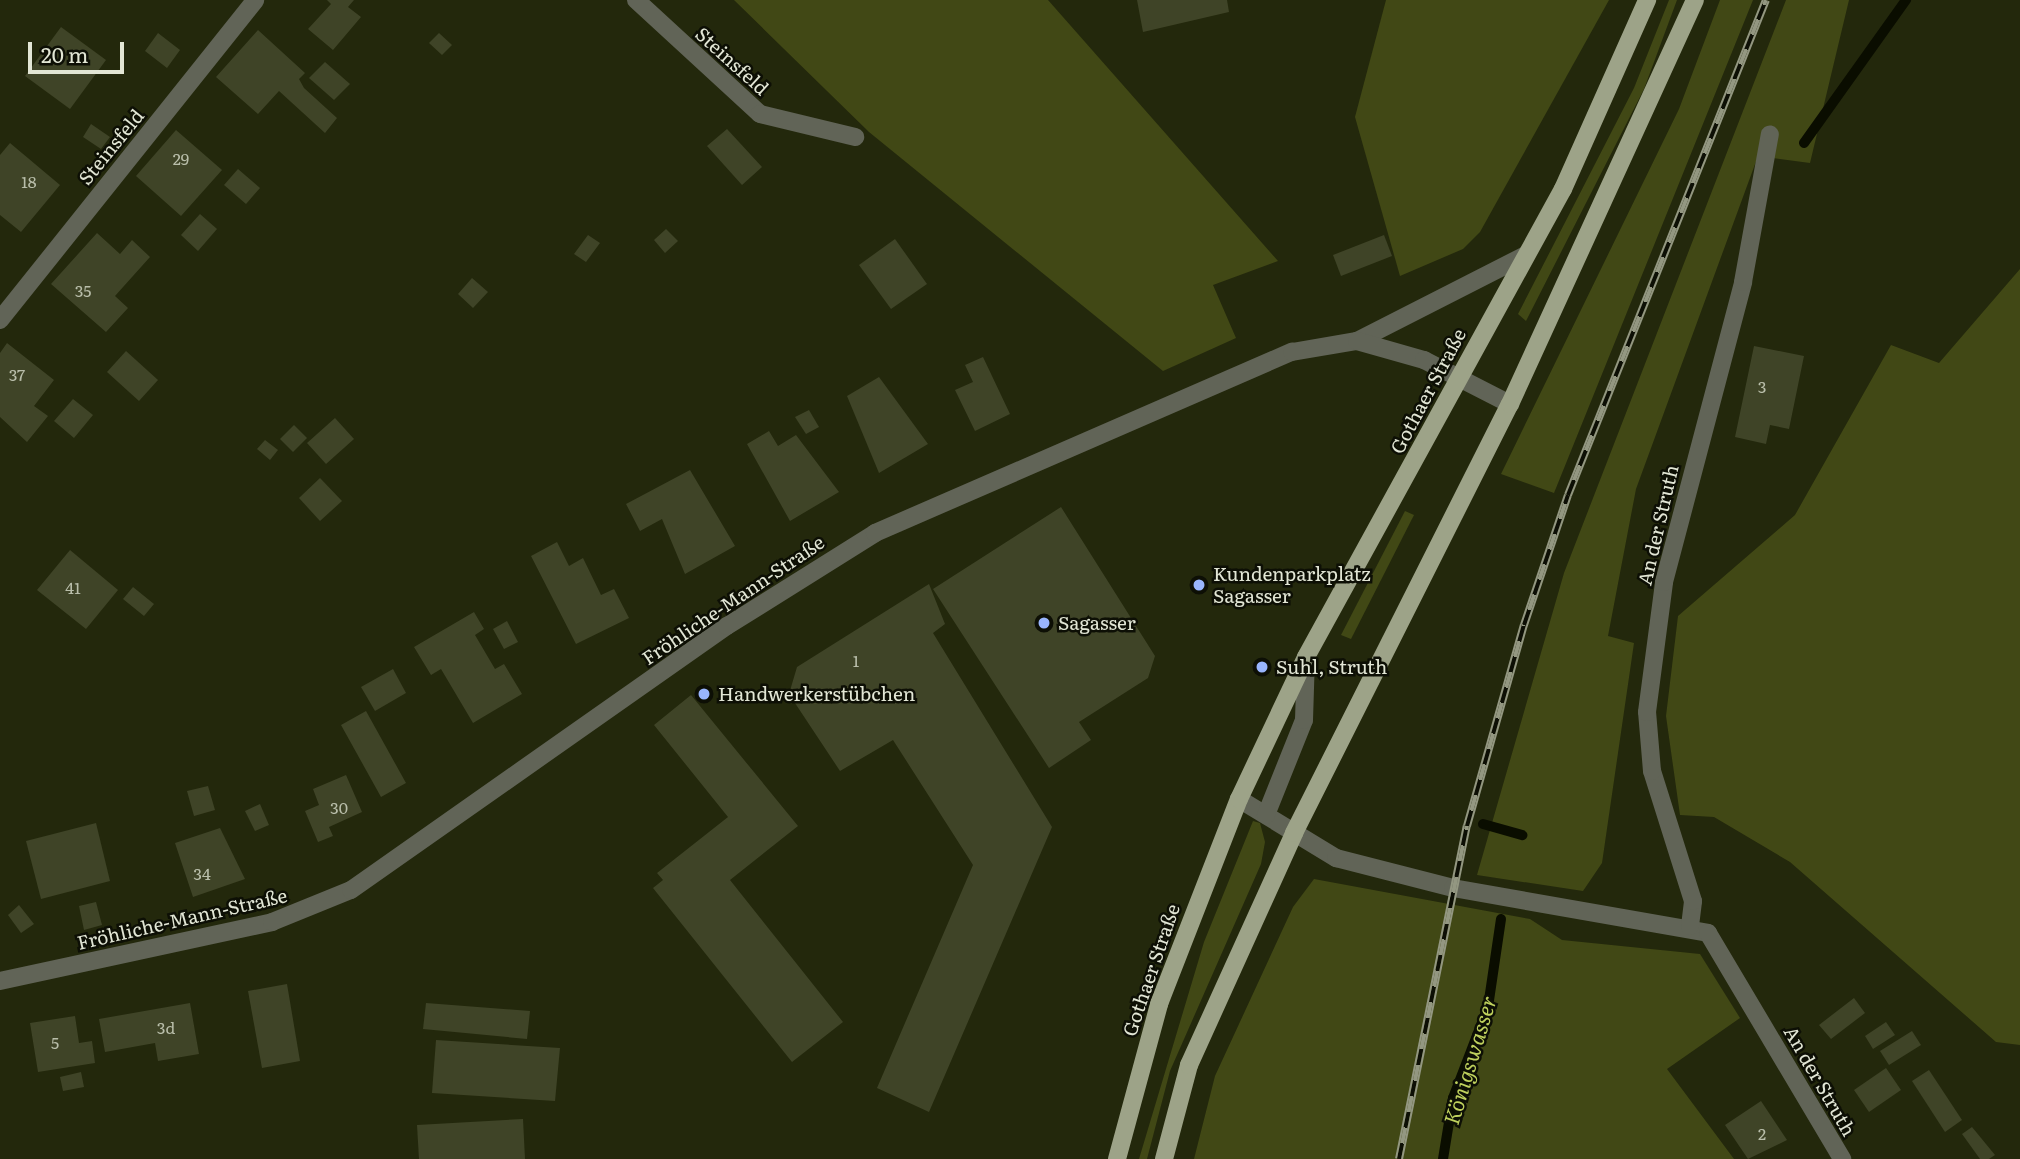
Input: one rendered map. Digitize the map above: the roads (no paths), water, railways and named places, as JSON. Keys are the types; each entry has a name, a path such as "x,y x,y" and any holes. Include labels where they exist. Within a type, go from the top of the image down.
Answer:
{"main road":[{"name":"Gothaer Straße","path":"1117,1159 1159,1004 1239,799 1306,657 1526,255 1594,124 1647,0"},
{"path":"1164,1159 1189,1065 1294,833 1510,404 1661,85 1695,0"}],"street":[{"name":"Steinsfeld","path":"0,320 255,0"},
{"name":"Steinsfeld","path":"635,0 760,114 855,137"},
{"name":"An der Struth","path":"1690,926 1692,901 1652,771 1647,712 1664,582 1743,282 1770,134"},
{"path":"1357,341 1526,255"},
{"name":"Fröhliche-Mann-Straße","path":"0,981 259,926 351,890 727,626 875,533 1292,352 1357,341 1406,353 1510,404"},
{"path":"1266,815 1304,720 1306,657"},
{"path":"1239,799 1294,833"},
{"name":"An der Struth","path":"1294,833 1336,858 1452,888 1690,926 1708,933 1842,1159"}],"waterway":[{"name":"Königswasser","path":"1804,143 1906,0"},
{"name":"Königswasser","path":"1483,824 1522,835"},
{"name":"Königswasser","path":"1443,1159 1453,1098 1488,1007 1501,919"}],"railway":[{"path":"1399,1159 1467,826 1524,625 1568,495 1766,0"}],"place":[{"name":"Kundenparkplatz Sagasser","path":"1199,585"},
{"name":"Sagasser","path":"1044,623"},
{"name":"Suhl, Struth","path":"1262,667"},
{"name":"Handwerkerstübchen","path":"704,694"}]}
